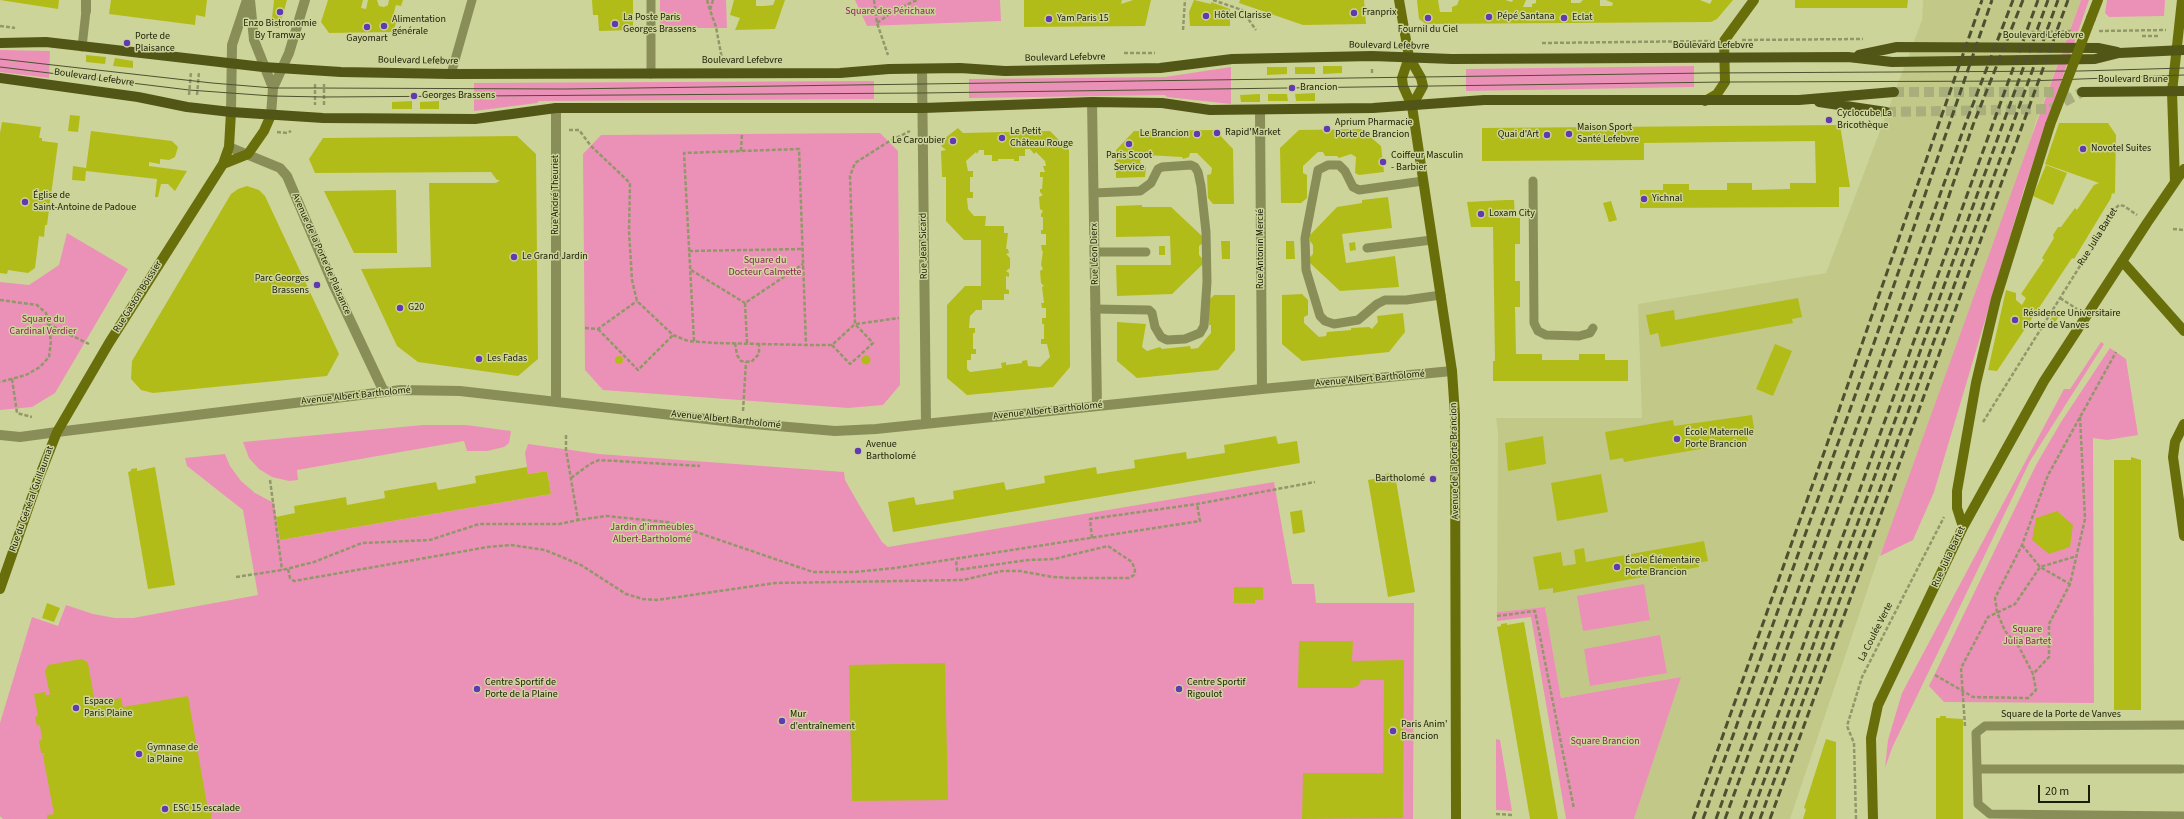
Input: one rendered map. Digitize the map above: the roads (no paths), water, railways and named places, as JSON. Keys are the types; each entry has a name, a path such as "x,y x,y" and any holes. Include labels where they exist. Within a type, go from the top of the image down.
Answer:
{"main road":[{"path":"1399,0 1409,57 1421,78 1423,86 1412,106"},
{"path":"1705,101 1716,94 1725,82 1724,41 1754,0"},
{"path":"1963,527 1957,508 1956,491 1976,383 1998,292 2050,125 2098,0"},
{"path":"2174,182 2172,92 2181,50 2182,0"},
{"name":"Boulevard Lefebvre","path":"0,42 46,42 196,65 232,65 283,69 451,74 840,73 960,68 1005,71 1160,68 1232,59 1409,57 1452,59 1848,57 1892,62 2080,60 2095,59 2119,53 2181,50"},
{"name":"Boulevard Lefebvre","path":"1848,57 1897,48 2098,48 2119,53"},
{"name":"Avenue de la Porte Brancion","path":"1409,57 1402,78 1403,86 1412,106 1452,371 1457,482 1456,819"},
{"name":"Boulevard Lefebvre","path":"0,78 138,97 195,108 315,118 475,119 556,108 922,108 1092,102 1162,103 1210,110 1260,110 1373,108 1484,100 1799,100 1894,92"},
{"name":"Boulevard Brune","path":"2082,92 2184,92"},
{"name":"Boulevard Lefebvre","path":"1799,100 1886,112"},
{"name":"Rue Gaston Boissier","path":"57,432 109,343 223,164 229,147 231,112"},
{"path":"223,164 248,154 264,131 271,115"},
{"name":"Rue Julia Bartet","path":"1873,819 1871,738 1878,705 1963,527 2044,381 2174,182 2184,170"},
{"path":"2122,261 2184,331"},
{"path":"2184,424 2176,442 2173,457 2184,536"},
{"name":"Rue du Général Guillaumat","path":"0,589 38,480 57,432"}],"street":[{"path":"86,0 86,11"},
{"path":"231,112 232,45 246,0"},
{"path":"250,0 254,40 263,67 273,88"},
{"path":"271,115 273,88 283,69 305,0"},
{"name":"Rue Jean Sicard","path":"922,69 926,424"},
{"name":"Rue Léon Dierx","path":"1092,102 1097,406"},
{"name":"Rue André Theuriet","path":"556,108 556,401"},
{"name":"Rue Antonin Mercié","path":"1260,110 1262,388"},
{"name":"Avenue de la Porte de Plaisance","path":"229,147 280,168 287,176 333,284 384,392"},
{"name":"Avenue Albert Bartholomé","path":"0,435 20,436 57,432 384,392 460,391 742,423 835,431 926,424 1262,388 1452,371"}],"lane":[{"path":"451,74 472,0"},
{"path":"651,0 652,74"},
{"path":"82,47 86,11"},
{"path":"1094,193 1140,191 1151,183 1158,169 1162,167 1191,165 1195,167 1200,179 1206,232 1207,282 1204,326 1200,332 1185,339 1167,340 1161,337 1152,313 1148,310 1095,309"},
{"path":"1423,181 1359,190 1353,187 1345,171 1339,165 1328,165 1318,170 1305,238 1306,270 1320,316 1325,321 1334,324 1358,320 1377,304 1385,300 1406,300 1441,295"},
{"path":"1533,181 1534,323 1538,331 1546,334 1579,336 1590,333 1593,328"},
{"path":"1367,248 1432,240"},
{"path":"1095,252 1146,252"},
{"name":"Square de la Porte de Vanves","path":"2184,725 1985,726 1976,733 1978,804 1990,814 2184,816"},
{"path":"1977,769 2182,769"}],"tunnel":[{"path":"1894,92 2070,92"},
{"path":"1886,112 2051,109 2082,92"}],"tram line":[{"path":"0,59 212,83 273,88 565,89 1708,73 2080,71 2184,68"},
{"path":"0,67 189,90 272,96 324,97 922,93 1725,82 2029,81 2184,75"}],"railway":[{"path":"1693,819 1825,450 1982,0"},
{"path":"1703,819 1875,340 1992,0"},
{"path":"1716,819 1965,125 2013,0"},
{"path":"1725,819 1916,293 1973,125 2023,0"},
{"path":"1740,819 2038,0"},
{"path":"1750,819 2048,0"},
{"path":"1760,819 2058,0"},
{"path":"1770,819 2068,0"}],"place":[{"name":"Enzo Bistronomie By Tramway","path":"280,12"},
{"name":"Franprix","path":"1354,13"},
{"name":"Hôtel Clarisse","path":"1206,16"},
{"name":"Pépé Santana","path":"1489,17"},
{"name":"Fournil du Ciel","path":"1428,18"},
{"name":"Eclat","path":"1564,18"},
{"name":"Yam Paris 15","path":"1049,19"},
{"name":"La Poste Paris Georges Brassens","path":"615,24"},
{"name":"Alimentation générale","path":"384,26"},
{"name":"Gayomart","path":"367,27"},
{"name":"Porte de Plaisance","path":"127,43"},
{"name":"Brancion","path":"1292,88"},
{"name":"Georges Brassens","path":"414,96"},
{"name":"Cyclocube La Bricothèque","path":"1829,120"},
{"name":"Aprium Pharmacie Porte de Brancion","path":"1327,129"},
{"name":"Rapid'Market","path":"1217,133"},
{"name":"Le Brancion","path":"1197,134"},
{"name":"Maison Sport Santé Lefebvre","path":"1569,134"},
{"name":"Quai d'Art","path":"1547,135"},
{"name":"Le Petit Château Rouge","path":"1002,138"},
{"name":"Le Caroubier","path":"953,141"},
{"name":"Paris Scoot Service","path":"1129,144"},
{"name":"Novotel Suites","path":"2083,149"},
{"name":"Coiffeur Masculin - Barbier","path":"1383,162"},
{"name":"Yichnal","path":"1644,199"},
{"name":"Église de Saint-Antoine de Padoue","path":"25,202"},
{"name":"Loxam City","path":"1481,214"},
{"name":"Le Grand Jardin","path":"514,257"},
{"name":"Parc Georges Brassens","path":"317,285"},
{"name":"G20","path":"400,308"},
{"name":"Résidence Universitaire Porte de Vanves","path":"2015,320"},
{"name":"Les Fadas","path":"479,359"},
{"name":"École Maternelle Porte Brancion","path":"1677,439"},
{"name":"Avenue Bartholomé","path":"858,451"},
{"name":"Bartholomé","path":"1433,479"},
{"name":"École Élémentaire Porte Brancion","path":"1617,567"},
{"name":"Centre Sportif de Porte de la Plaine","path":"477,689"},
{"name":"Centre Sportif Rigoulot","path":"1179,689"},
{"name":"Espace Paris Plaine","path":"76,708"},
{"name":"Mur d'entraînement","path":"782,721"},
{"name":"Paris Anim' Brancion","path":"1393,731"},
{"name":"Gymnase de la Plaine","path":"139,754"},
{"name":"ESC 15 escalade","path":"165,809"}],"park label":[{"name":"Square des Périchaux","path":"890,12"},
{"name":"Square du Docteur Calmette","path":"765,266"},
{"name":"Square du Cardinal Verdier","path":"43,326"},
{"name":"Jardin d'immeubles Albert-Bartholomé","path":"652,534"},
{"name":"Square Julia Bartet","path":"2027,636"},
{"name":"Square Brancion","path":"1605,742"}]}
